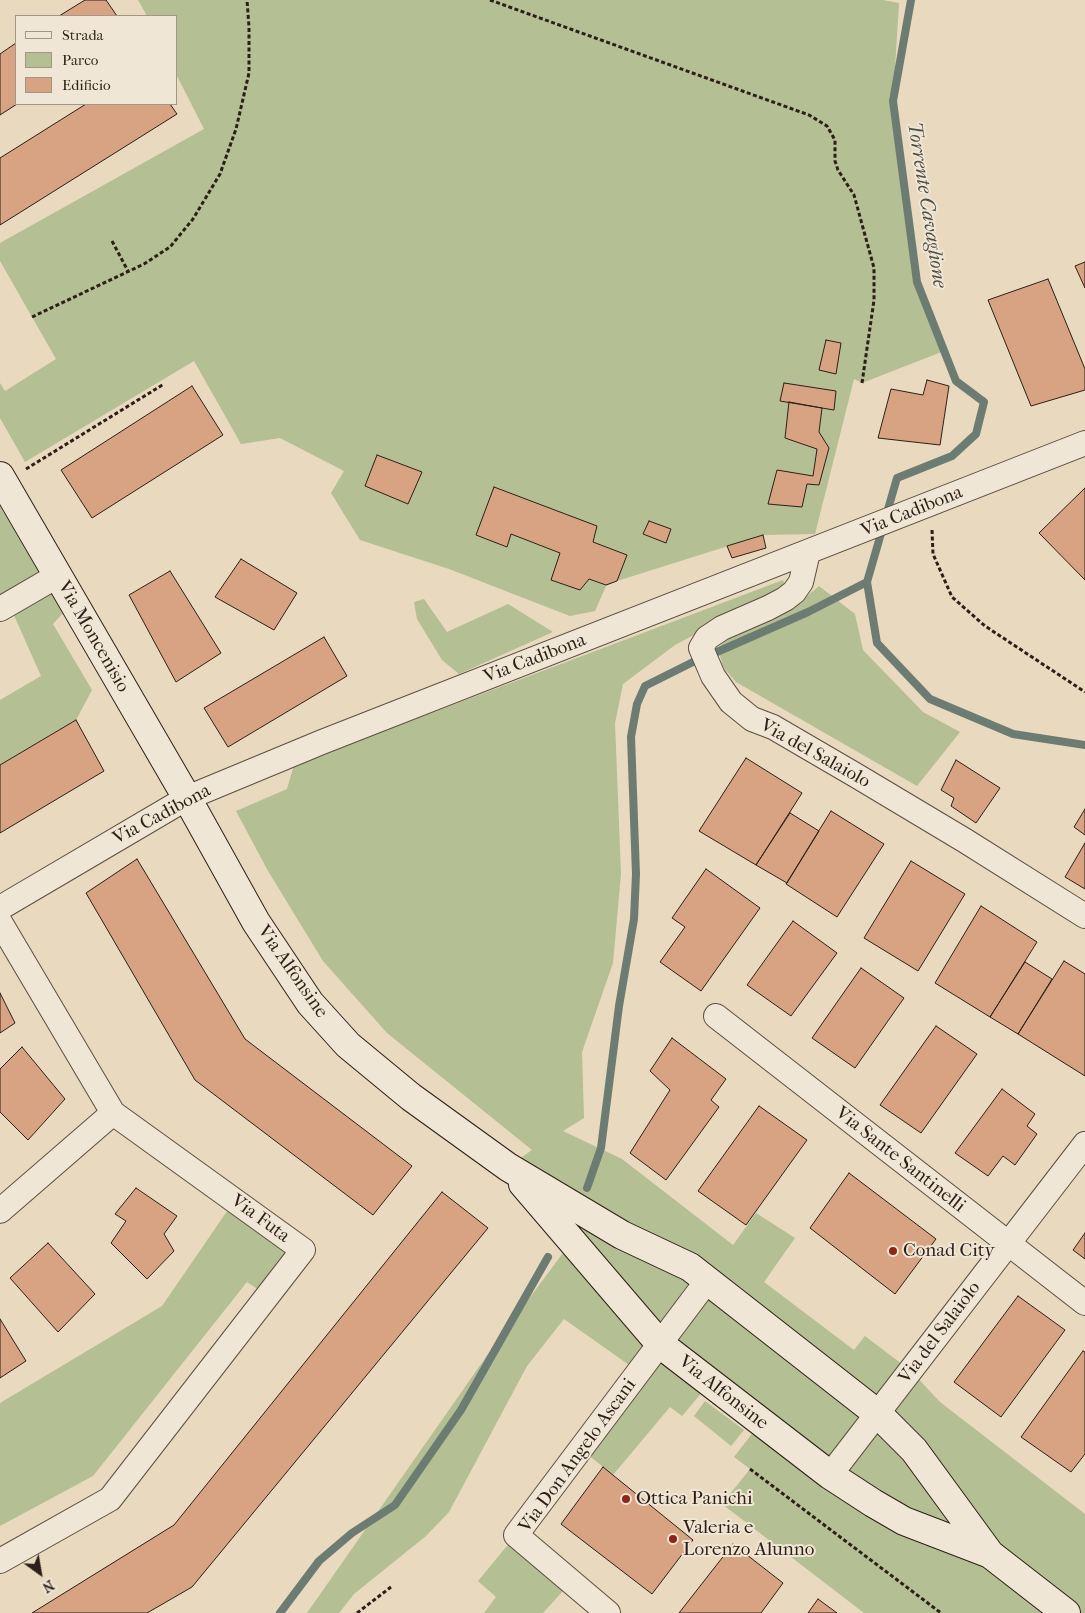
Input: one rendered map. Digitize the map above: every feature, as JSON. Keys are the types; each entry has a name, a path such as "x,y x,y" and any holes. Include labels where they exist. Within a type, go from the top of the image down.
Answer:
{"main road":[{"name":"Via Moncenisio","path":"2,480 187,798"},
{"name":"Via Alfonsine","path":"187,798 256,922 310,1003 348,1045 411,1097 508,1167 622,1235 690,1267 878,1414 914,1450 990,1554 1066,1613"},
{"name":"Via Alfonsine","path":"508,1167 660,1344 830,1475 873,1503 904,1521 990,1554"}],"street":[{"name":"Via Cadibona","path":"0,908 187,798 322,742 1085,443"},
{"name":"Via del Salaiolo","path":"808,552 801,582 794,592 768,608 722,628 707,638 700,648 712,676 731,702 752,719 773,727 857,776 1085,916"},
{"path":"0,608 57,576"},
{"name":"Via Futa","path":"0,922 113,1113 303,1250 110,1499 0,1562"},
{"name":"Via Sante Santinelli","path":"716,1016 1085,1303"},
{"path":"0,1211 113,1113"},
{"name":"Via del Salaiolo","path":"830,1475 1085,1144"},
{"name":"Via Don Angelo Ascani","path":"608,1613 516,1535 707,1281"}],"path":[{"path":"32,317 144,264 170,247 193,219 220,174 236,129 249,73 247,0"},
{"path":"490,0 809,115 826,126 835,140 835,161 838,170 854,195 874,268 874,300 862,383"},
{"path":"112,241 128,272"},
{"path":"2,480 164,384"},
{"path":"924,507 933,554 952,597 985,626 1085,692"},
{"path":"750,1469 941,1613"},
{"path":"357,1613 391,1588"}],"green space":[{"path":"138,0 883,0 899,3 893,101 917,282 944,351 862,383 854,379 815,534 763,535 617,581 606,586 595,611 570,616 449,569 360,540 331,493 344,471 280,438 241,444 194,361 25,462 0,418 0,383 5,391 56,359 0,261 0,243 204,129 178,78 178,15 146,15"},
{"path":"0,476 73,602 53,624 92,690 76,720 0,765 0,700 41,676 9,604 0,609"},
{"path":"783,580 785,586 675,645 623,684 615,723 621,874 613,963 582,1052 584,1118 563,1131 622,1159 733,1245 756,1213 795,1238 764,1282 854,1350 865,1336 911,1371 940,1402 1085,1514 1085,1613 864,1613 722,1504 750,1469 734,1457 761,1422 710,1383 682,1416 670,1407 613,1475 581,1449 639,1372 564,1319 527,1366 449,1512 426,1536 354,1594 339,1613 307,1613 495,1344 572,1241 508,1167 532,1150 387,1033 323,961 268,871 236,811 287,789 294,765"},
{"path":"819,586 855,614 863,650 923,712 960,732 917,786 736,682 723,667 718,648 729,638 805,598"},
{"path":"424,599 447,632 508,604 553,632 459,674 442,660 417,619 414,602"},
{"path":"234,1201 303,1250 268,1296 247,1282 93,1476 0,1526 0,1403 162,1306"},
{"path":"705,1401 744,1430 731,1446 694,1416"},
{"path":"516,1535 571,1582 543,1613 484,1613 496,1597 478,1581"}],"building":[{"path":"85,0 106,0 116,15 61,15"},
{"path":"15,44 15,105 0,115 0,54"},
{"path":"84,105 171,105 177,114 0,225 0,158"},
{"path":"1085,262 1085,288 1075,266"},
{"path":"1048,279 1085,369 1085,390 1031,406 988,300"},
{"path":"826,340 841,343 836,374 819,370"},
{"path":"927,380 949,386 940,445 878,438 891,389 923,395"},
{"path":"784,383 836,391 834,410 780,401"},
{"path":"192,386 223,435 92,518 61,470"},
{"path":"789,402 822,408 819,432 829,448 819,485 807,484 802,507 768,504 777,470 813,476 817,449 785,438"},
{"path":"377,455 422,472 408,504 365,486"},
{"path":"494,487 597,526 593,542 627,555 617,581 606,585 589,579 580,590 551,580 560,553 511,534 507,547 476,535"},
{"path":"1085,488 1085,580 1039,533"},
{"path":"649,521 671,529 666,543 643,534"},
{"path":"763,535 766,548 732,558 727,546"},
{"path":"241,559 297,593 274,630 215,597"},
{"path":"170,571 221,653 176,682 129,595"},
{"path":"324,637 347,676 228,747 204,708"},
{"path":"76,720 104,771 0,833 0,765"},
{"path":"746,758 802,793 756,865 699,831"},
{"path":"956,760 1000,788 976,823 951,806 954,798 941,790"},
{"path":"1085,809 1085,835 1074,827"},
{"path":"831,811 884,844 837,917 786,884"},
{"path":"790,813 819,831 787,883 756,865"},
{"path":"1085,843 1085,889 1065,877"},
{"path":"137,859 245,1039 412,1166 373,1215 195,1080 86,893"},
{"path":"911,861 965,894 918,971 864,938"},
{"path":"706,869 760,908 701,991 660,962 685,927 672,918"},
{"path":"981,906 1037,942 990,1017 935,983"},
{"path":"793,921 837,953 791,1016 747,985"},
{"path":"1064,961 1085,974 1085,1076 1018,1034"},
{"path":"1025,962 1052,979 1018,1034 990,1017"},
{"path":"861,968 904,998 855,1068 812,1038"},
{"path":"0,993 15,1023 0,1033"},
{"path":"936,1026 977,1054 921,1133 880,1105"},
{"path":"672,1038 726,1079 711,1100 719,1107 666,1180 630,1153 670,1090 650,1071"},
{"path":"22,1047 65,1099 28,1140 0,1112 0,1069"},
{"path":"1002,1089 1035,1114 1027,1126 1037,1134 1015,1165 1003,1156 988,1176 955,1153"},
{"path":"759,1106 807,1140 746,1225 698,1191"},
{"path":"849,1173 936,1239 895,1294 810,1228"},
{"path":"136,1188 177,1216 164,1234 174,1251 147,1279 111,1243 126,1221 115,1214"},
{"path":"442,1192 488,1228 192,1587 147,1613 32,1613 174,1525"},
{"path":"1085,1233 1085,1259 1073,1250"},
{"path":"48,1243 95,1294 58,1332 10,1278"},
{"path":"1018,1296 1065,1330 1001,1417 954,1382"},
{"path":"0,1319 26,1361 0,1378"},
{"path":"1083,1351 1085,1352 1085,1454 1071,1472 1021,1437"},
{"path":"603,1467 693,1540 652,1594 561,1524"},
{"path":"733,1544 783,1583 761,1613 679,1613"},
{"path":"818,1599 837,1613 808,1613"}],"waterway":[{"name":"Torrente Cavaglione","path":"911,0 893,101 917,282 956,381 984,402 976,434 952,456 897,478 867,582 877,643 930,699 1013,734 1085,745"},
{"path":"717,652 808,612 867,582"},
{"path":"587,1188 601,1148 619,1006 634,919 636,874 631,737 637,704 645,686 695,661"},
{"path":"280,1613 319,1561 352,1533 395,1505 461,1410 548,1257"}],"place":[{"name":"Conad City","path":"893,1251"},
{"name":"Ottica Panichi","path":"626,1499"},
{"name":"Valeria e Lorenzo Alunno","path":"673,1539"}]}
